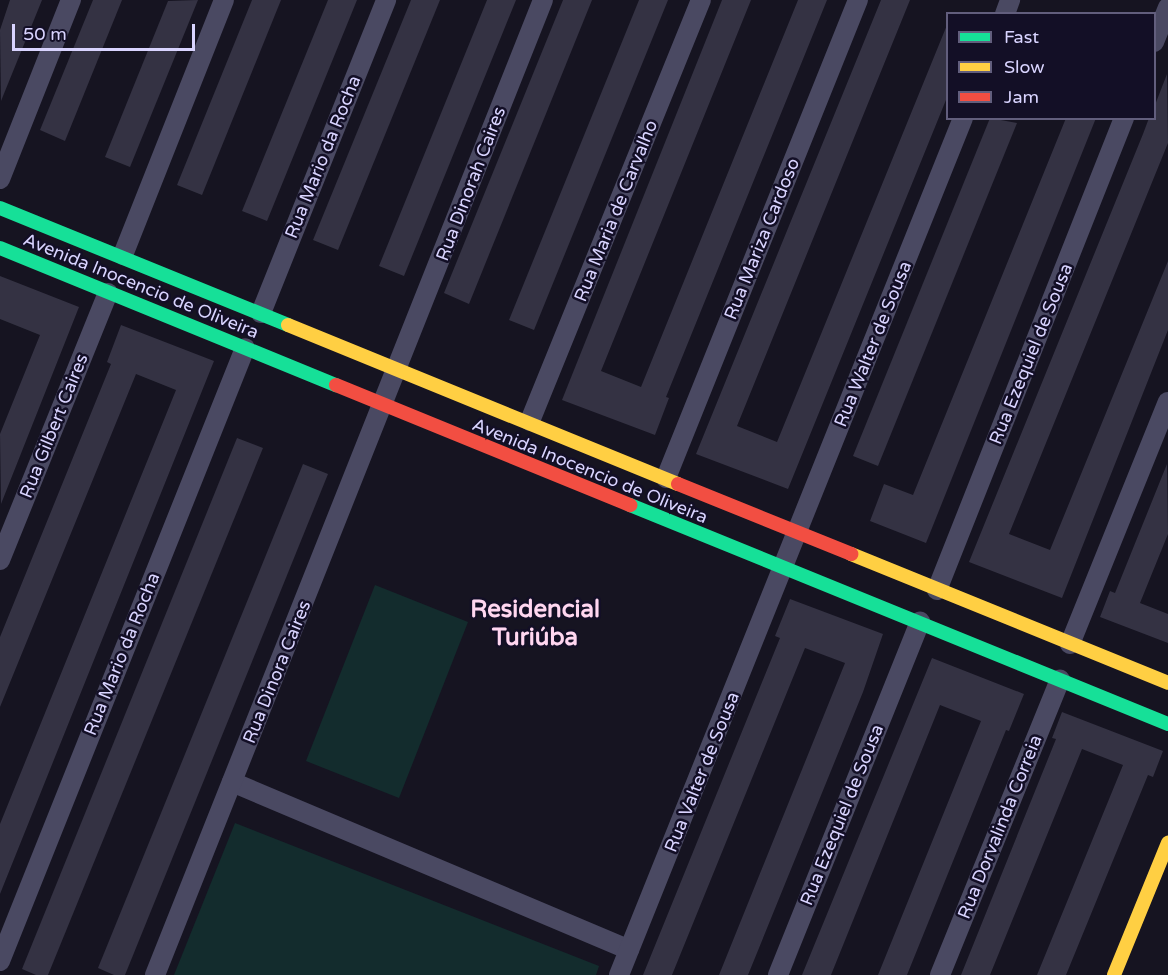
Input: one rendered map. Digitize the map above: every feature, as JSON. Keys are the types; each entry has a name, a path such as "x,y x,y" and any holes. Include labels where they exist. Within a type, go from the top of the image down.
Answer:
{"street":[{"path":"0,179 71,0"},
{"path":"123,255 224,0"},
{"name":"Rua Mario da Rocha","path":"261,313 386,0"},
{"name":"Rua Dinorah Caires","path":"399,369 543,0"},
{"name":"Rua Maria de Carvalho","path":"530,422 701,0"},
{"name":"Rua Mariza Cardoso","path":"666,478 858,0"},
{"path":"1156,39 1168,8"},
{"name":"Rua Walter de Sousa","path":"784,569 962,120"},
{"name":"Rua Ezequiel de Sousa","path":"937,590 1123,120"},
{"name":"Avenida Inocencio de Oliveira","path":"0,208 123,255 1168,683"},
{"name":"Avenida Inocencio de Oliveira","path":"0,248 1168,724"},
{"name":"Rua Gilbert Caires","path":"0,560 108,293"},
{"name":"Rua Mario da Rocha","path":"0,961 245,348"},
{"name":"Rua Dinora Caires","path":"155,975 399,369"},
{"path":"1070,644 1168,402"},
{"name":"Rua Valter de Sousa","path":"619,975 784,569"},
{"name":"Rua Ezequiel de Sousa","path":"778,975 920,621"},
{"name":"Rua Dorvalinda Correia","path":"940,975 1060,679"},
{"path":"232,782 629,950"},
{"path":"1114,975 1168,843"}],"green space":[{"path":"375,585 468,622 399,798 306,761"},
{"path":"235,823 599,966 596,975 174,975"}],"building":[{"path":"10,0 42,0 1,101 0,30"},
{"path":"93,0 122,0 65,141 40,130"},
{"path":"198,0 130,167 105,157 168,1"},
{"path":"252,0 281,0 202,195 177,185"},
{"path":"328,0 357,0 267,221 242,211"},
{"path":"411,0 440,0 338,250 313,240"},
{"path":"487,0 516,0 404,276 379,266"},
{"path":"563,0 592,0 469,304 444,293"},
{"path":"639,0 668,0 534,330 509,320"},
{"path":"722,0 751,0 601,371 641,387 798,0 827,0 666,397 669,398 655,435 562,400"},
{"path":"881,0 910,0 737,426 777,442 946,27 946,100 788,489 696,454"},
{"path":"1167,74 1168,143 1009,534 1050,550 1168,261 1168,330 1062,598 969,562 1148,120 1156,120 1156,102"},
{"path":"989,120 1017,123 878,466 853,456"},
{"path":"1065,120 1095,120 926,543 870,521 884,484 913,495"},
{"path":"0,276 79,307 1,504 0,434 40,335 0,319"},
{"path":"121,325 214,361 0,894 0,824 176,390 136,374 0,707 0,637 111,364 107,362"},
{"path":"237,438 263,448 48,975 36,975 22,969"},
{"path":"303,464 328,474 125,975 114,975 98,968"},
{"path":"1167,464 1168,534 1140,603 1168,614 1168,643 1100,617 1110,591 1115,593"},
{"path":"790,599 883,634 863,692 748,975 719,975 845,663 805,648 672,975 643,975 780,638 775,636"},
{"path":"932,658 1024,694 1009,731 1006,730 907,975 878,975 981,721 940,705 831,975 802,975"},
{"path":"1062,712 1163,751 1153,777 1148,775 1066,975 1037,975 1123,765 1082,749 990,975 961,975 1056,739 1052,738"}],"traffic: fast":[{"path":"0,208 288,325"},
{"path":"0,248 336,385"},
{"path":"630,505 1168,724"}],"traffic: slow":[{"path":"288,325 678,484"},
{"path":"851,554 1168,683"},
{"path":"1114,975 1168,843"}],"traffic: jam":[{"path":"336,385 630,505"},
{"path":"678,484 851,554"}],"district":[{"name":"Residencial Turiúba","path":"535,624"}]}
